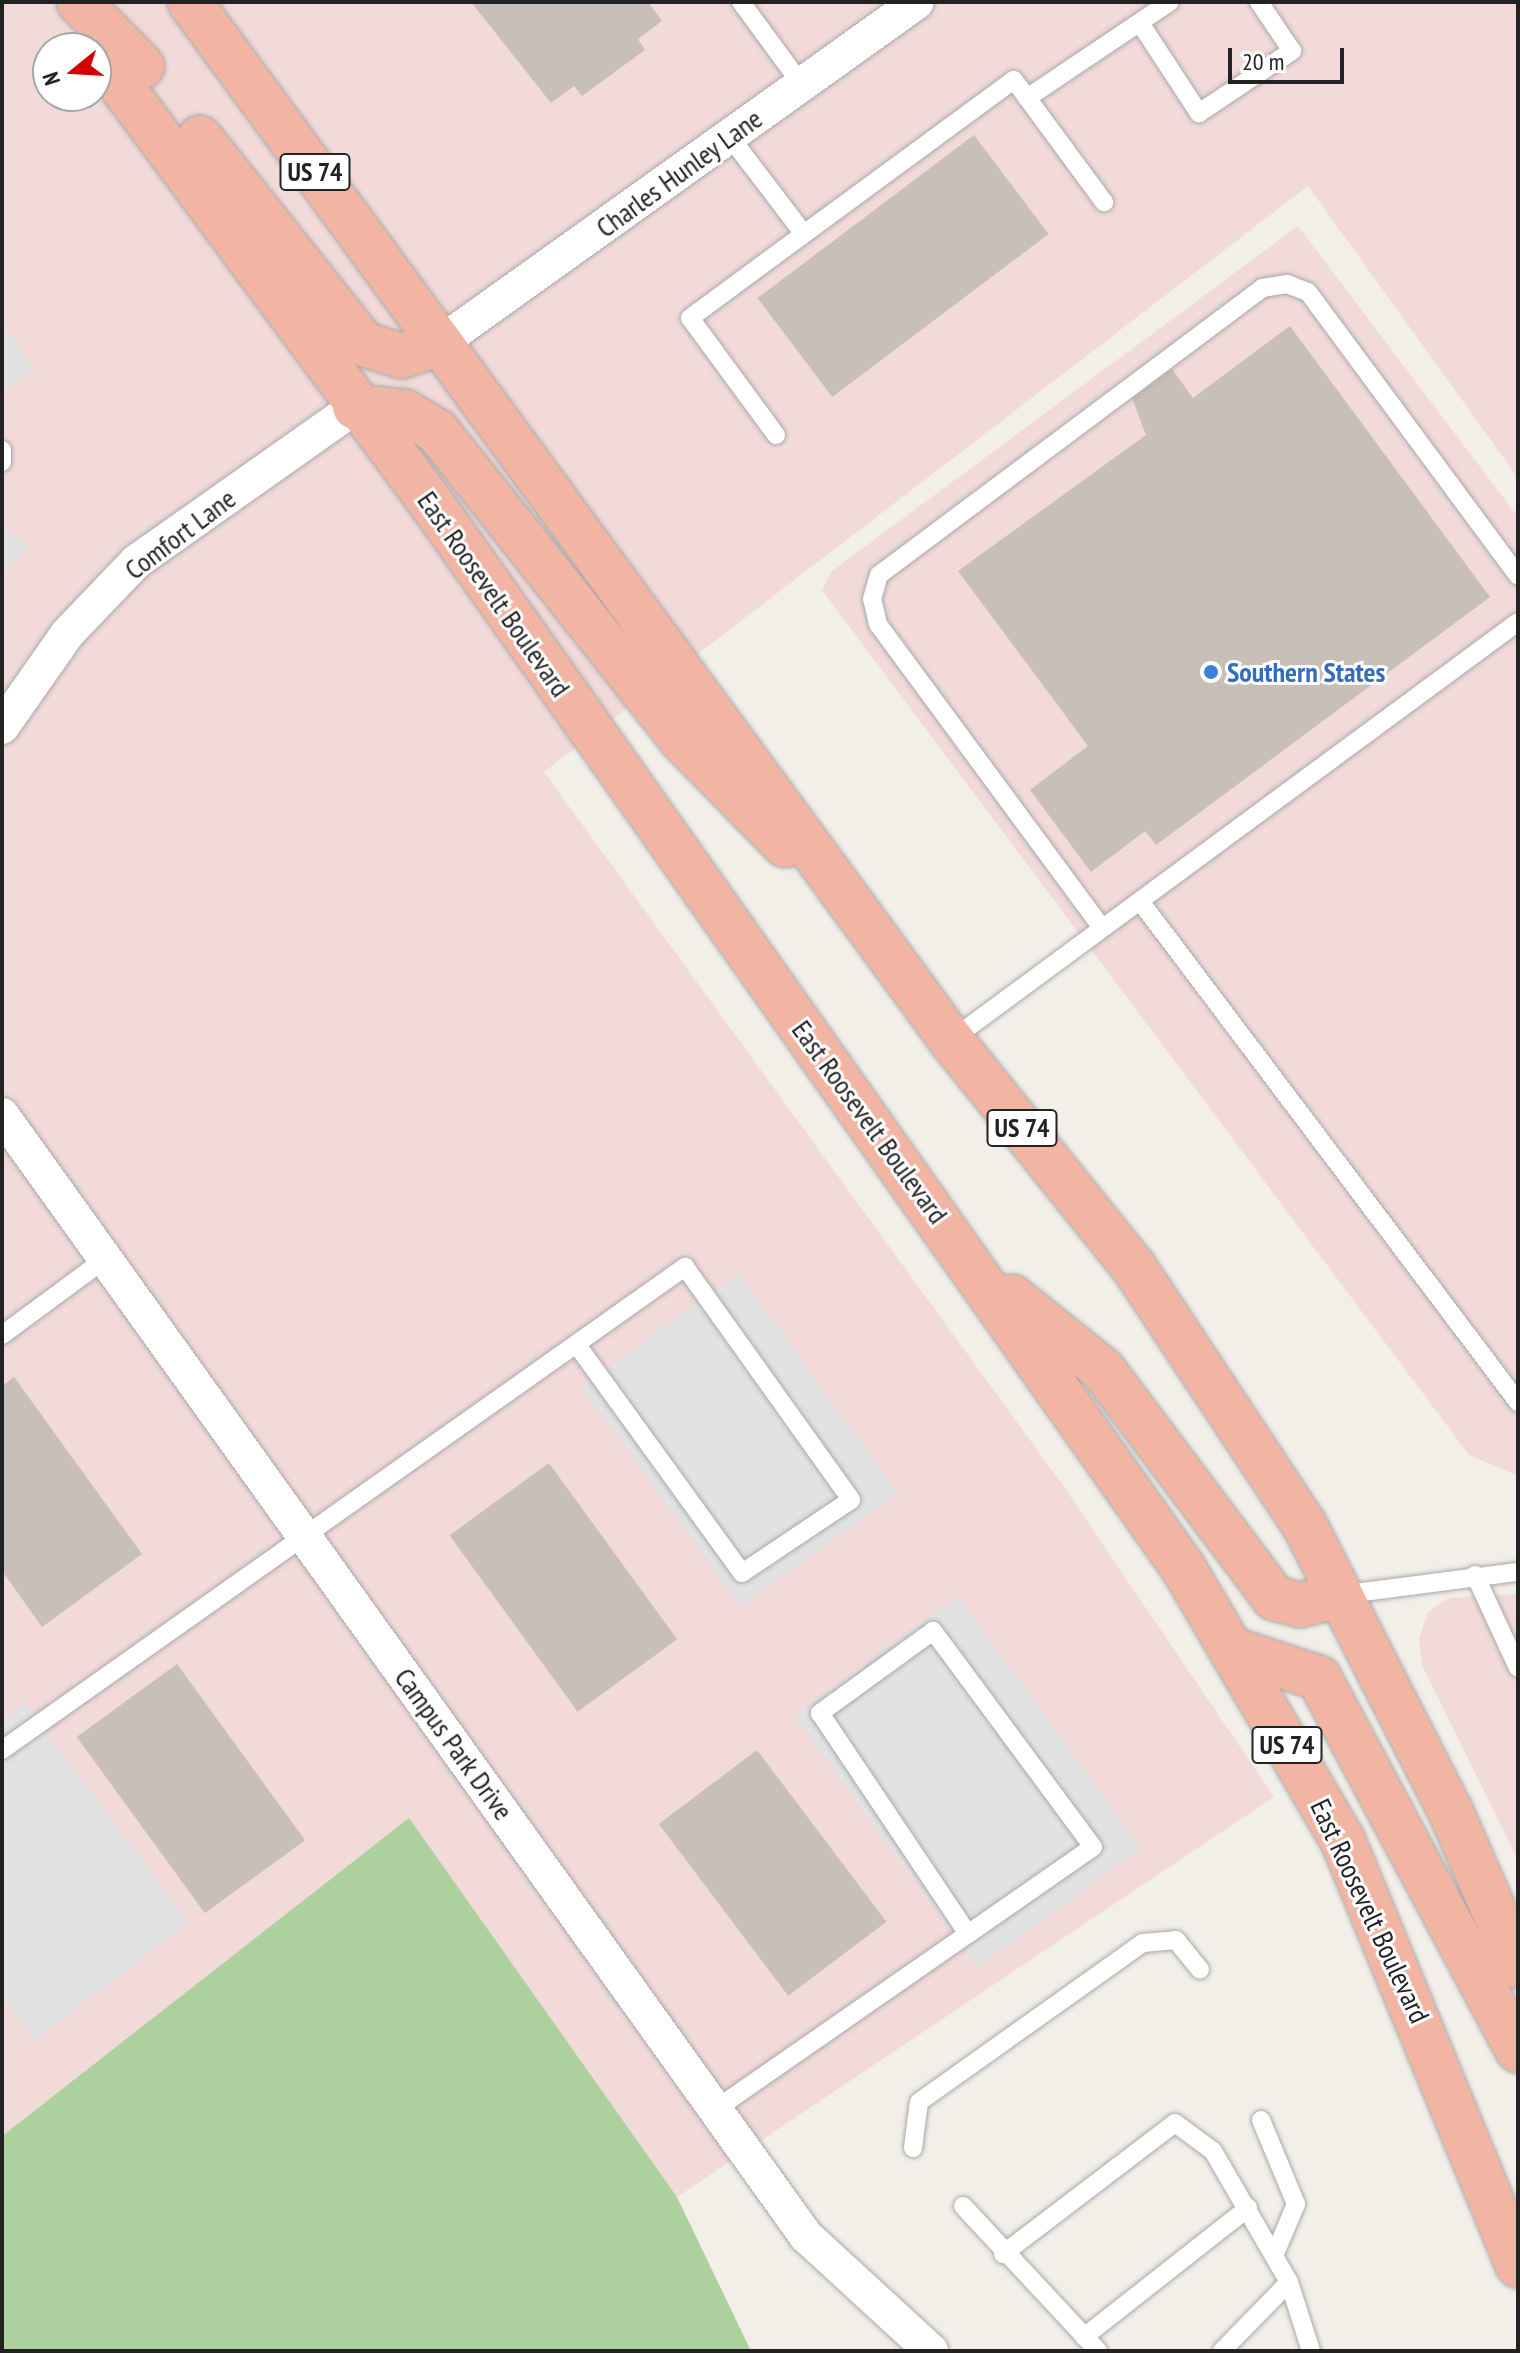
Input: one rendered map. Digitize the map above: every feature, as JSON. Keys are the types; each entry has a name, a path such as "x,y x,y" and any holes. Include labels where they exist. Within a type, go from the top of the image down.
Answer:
{"highway":[{"name":"East Roosevelt Boulevard","path":"57,2 80,32"},
{"path":"79,2 134,55 364,344 401,356 440,343"},
{"name":"US 74","path":"190,2 951,1040 1133,1266 1304,1524 1513,1942"},
{"name":"East Roosevelt Boulevard","path":"112,73 232,228 355,407 434,507 976,1268 1231,1649 1343,1841 1518,2265"},
{"path":"355,407 405,412 437,431 680,738 761,825 854,904"},
{"path":"976,1268 1103,1370 1274,1598 1300,1605 1340,1595"},
{"path":"1231,1649 1319,1678 1518,2050"}],"street":[{"name":"Charles Hunley Lane","path":"440,343 802,85 904,6"},
{"name":"Comfort Lane","path":"2,727 67,634 137,561 355,407"},
{"name":"Campus Park Drive","path":"2,1115 806,2236 931,2351"}],"lane":[{"path":"741,2 802,85"},
{"path":"1027,98 1170,2"},
{"path":"1140,23 1199,113 1292,51 1259,2"},
{"path":"776,435 690,318 1014,80 1104,202"},
{"path":"730,137 804,234"},
{"path":"1102,928 878,624 872,599 879,575 1262,288 1287,284 1308,292 1518,576"},
{"path":"2,450 2,462"},
{"path":"951,1040 1518,622"},
{"path":"1140,901 1518,1402"},
{"path":"2,1335 105,1259"},
{"path":"2,1750 301,1532 444,1442 577,1345 685,1267 851,1500 742,1573 577,1345"},
{"path":"1340,1595 1475,1575 1518,1572"},
{"path":"1475,1575 1518,1668"},
{"path":"716,2109 968,1934 1093,1847 933,1631 820,1713 968,1934"},
{"path":"913,2148 919,2102 1143,1943 1176,1940 1200,1970"},
{"path":"1463,1947 1513,1942"},
{"path":"1261,2120 1296,2204 1274,2256"},
{"path":"1003,2254 1175,2123 1213,2151 1248,2208 1289,2282 1311,2351"},
{"path":"963,2206 1003,2254 1098,2351"},
{"path":"1084,2337 1248,2208"},
{"path":"1222,2351 1289,2282"}],"shaded area":[{"path":"2,2 1518,2 1518,478 1308,186 544,772 1062,1484 1274,1797 677,2197 408,1819 2,2136"},
{"path":"1298,226 1518,517 1518,1476 1469,1455 822,590 832,571"},
{"path":"2,324 34,370 2,393"},
{"path":"2,524 28,546 2,577"},
{"path":"738,1273 898,1493 741,1607 581,1387"},
{"path":"1518,1594 1518,1860 1422,1665 1419,1640 1427,1613 1448,1598"},
{"path":"958,1596 1141,1848 977,1968 794,1715"},
{"path":"25,1703 189,1923 34,2040 2,1998 2,1720"}],"green space":[{"path":"409,1818 677,2197 751,2351 2,2351 2,2136"}],"building":[{"path":"471,2 648,2 662,21 638,39 645,50 582,96 574,86 551,103"},
{"path":"974,135 1049,234 832,397 758,298"},
{"name":"Southern States","path":"1290,326 1490,597 1156,845 1145,831 1091,872 1030,790 1088,746 958,571 1146,435 1132,398 1172,369 1193,398"},
{"path":"14,1377 142,1554 42,1627 2,1571 2,1386"},
{"path":"549,1463 677,1639 578,1712 449,1535"},
{"path":"177,1664 305,1840 205,1913 77,1737"},
{"path":"757,1750 886,1922 788,1996 659,1824"}],"place":[{"name":"Southern States","path":"1211,672"}]}
